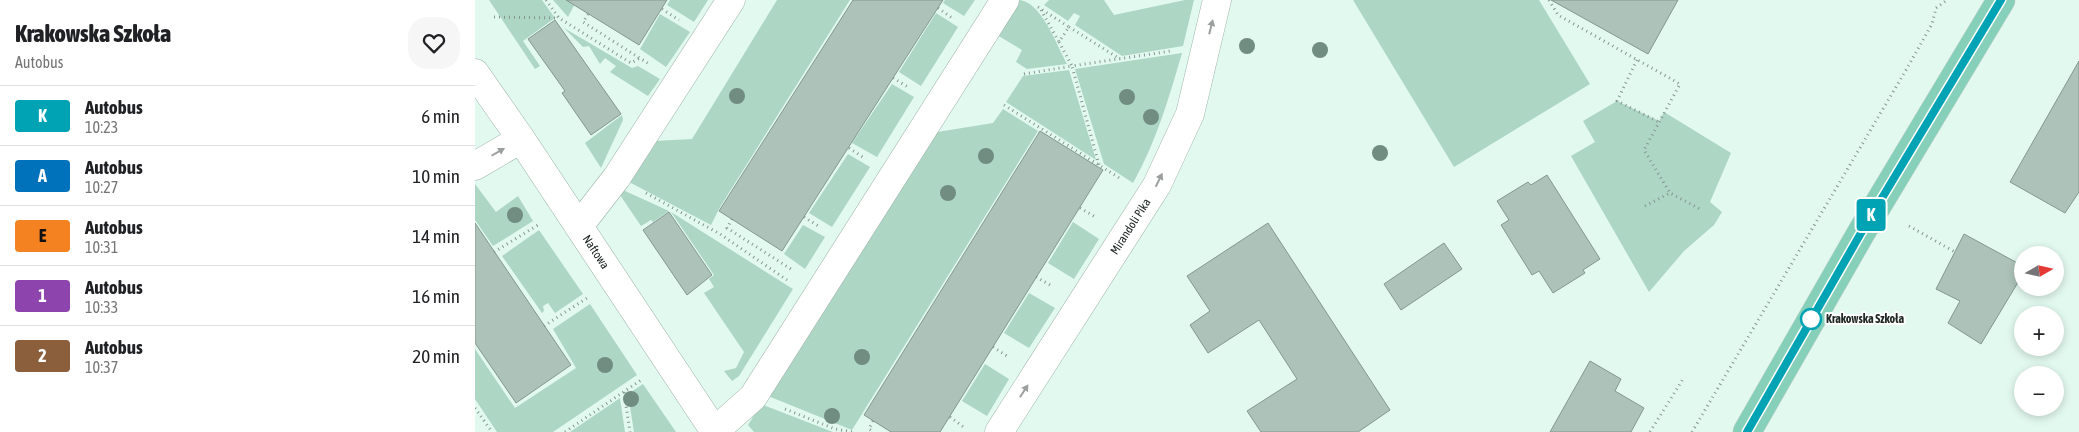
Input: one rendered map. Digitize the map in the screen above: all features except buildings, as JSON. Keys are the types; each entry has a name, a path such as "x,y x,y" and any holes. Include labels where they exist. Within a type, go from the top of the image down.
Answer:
{"main road":[{"path":"1747,432 1861,233 2001,0"}],"street":[{"path":"579,226 617,176 731,0"},
{"path":"715,432 753,397 1005,0"},
{"name":"Mirandoli Pika","path":"999,432 1157,185 1190,114 1217,0"},
{"name":"Naftowa","path":"475,73 521,139 715,432"},
{"path":"475,166 521,139"}],"path":[{"path":"546,0 559,18 631,63 640,58"},
{"path":"1549,0 1558,15 1680,84 1644,150 1669,193 1700,209"},
{"path":"1692,432 1907,70 1932,24 1936,8 1947,0"},
{"path":"1035,4 1121,59"},
{"path":"1039,8 1072,66 1099,164"},
{"path":"588,14 583,22 653,66"},
{"path":"494,16 559,18"},
{"path":"1059,42 1069,26"},
{"path":"1024,74 1179,50"},
{"path":"1637,60 1617,101 1659,122"},
{"path":"1004,105 1123,180"},
{"path":"617,176 720,234 793,284"},
{"path":"1645,206 1669,193"},
{"path":"732,219 727,228 822,289"},
{"path":"494,252 543,222"},
{"path":"1909,226 1955,252"},
{"path":"544,326 592,295"},
{"path":"565,432 647,376"},
{"path":"1650,432 1683,379"},
{"path":"624,392 631,432"},
{"path":"753,397 835,429 853,432"},
{"path":"475,408 492,432"},
{"path":"950,417 972,432"},
{"path":"873,421 869,429 874,432"}],"green space":[{"path":"489,0 542,0 555,18 523,41 540,66 535,69"},
{"path":"553,0 577,0 568,17"},
{"path":"670,0 708,0 694,22 667,5"},
{"path":"777,0 850,0 720,207 711,225 629,182 654,141 692,139"},
{"path":"945,0 975,0 964,16 943,3"},
{"path":"1018,0 1034,7 1041,16 1067,64 1027,69 1016,62 1022,50 997,35"},
{"path":"1049,0 1104,0 1114,15 1185,0 1194,0 1183,46 1122,56 1075,25 1080,16 1074,13 1068,21 1044,5"},
{"path":"1353,0 1539,0 1590,84 1454,167"},
{"path":"936,13 958,27 921,86 899,72"},
{"path":"660,14 690,32 666,67 640,49"},
{"path":"564,28 632,68 638,66 660,79 648,96 610,72 616,66 605,58 600,64 589,46 583,47"},
{"path":"1182,53 1155,136 1133,183 1104,164 1075,69"},
{"path":"1069,70 1096,160 1006,102 1023,76"},
{"path":"892,84 914,97 877,157 852,143"},
{"path":"1617,101 1659,121 1664,112 1731,153 1710,202 1722,212 1714,225 1684,251 1649,292 1571,156 1595,142 1583,121"},
{"path":"1003,109 1038,131 852,430 768,396 931,133 993,123"},
{"path":"622,115 623,120 601,168 585,143"},
{"path":"848,154 870,167 832,227 809,213"},
{"path":"475,184 496,212 518,196 533,221 493,246 475,220"},
{"path":"623,190 669,211 653,222 651,220 641,226 620,195"},
{"path":"671,212 793,289 739,376 732,381 724,371 736,368 744,352 704,293 714,287 709,279 714,275"},
{"path":"1073,222 1099,239 1074,279 1048,263"},
{"path":"803,225 825,237 805,269 784,254"},
{"path":"539,230 583,294 555,313 548,303 543,306 544,311 542,313 502,256"},
{"path":"1029,293 1055,308 1029,348 1004,333"},
{"path":"590,304 637,375 553,432 497,432 475,399 475,349 515,408 576,368 553,329"},
{"path":"985,364 1009,379 987,416 962,401"},
{"path":"643,384 676,432 634,432 628,394"},
{"path":"620,398 625,432 570,432"},
{"path":"761,404 833,432 754,432 748,425"}],"bus line":[{"name":"K","path":"1747,432 1861,233 2001,0"}],"place":[{"name":"Krakowska Szkoła","path":"1811,319"}]}
